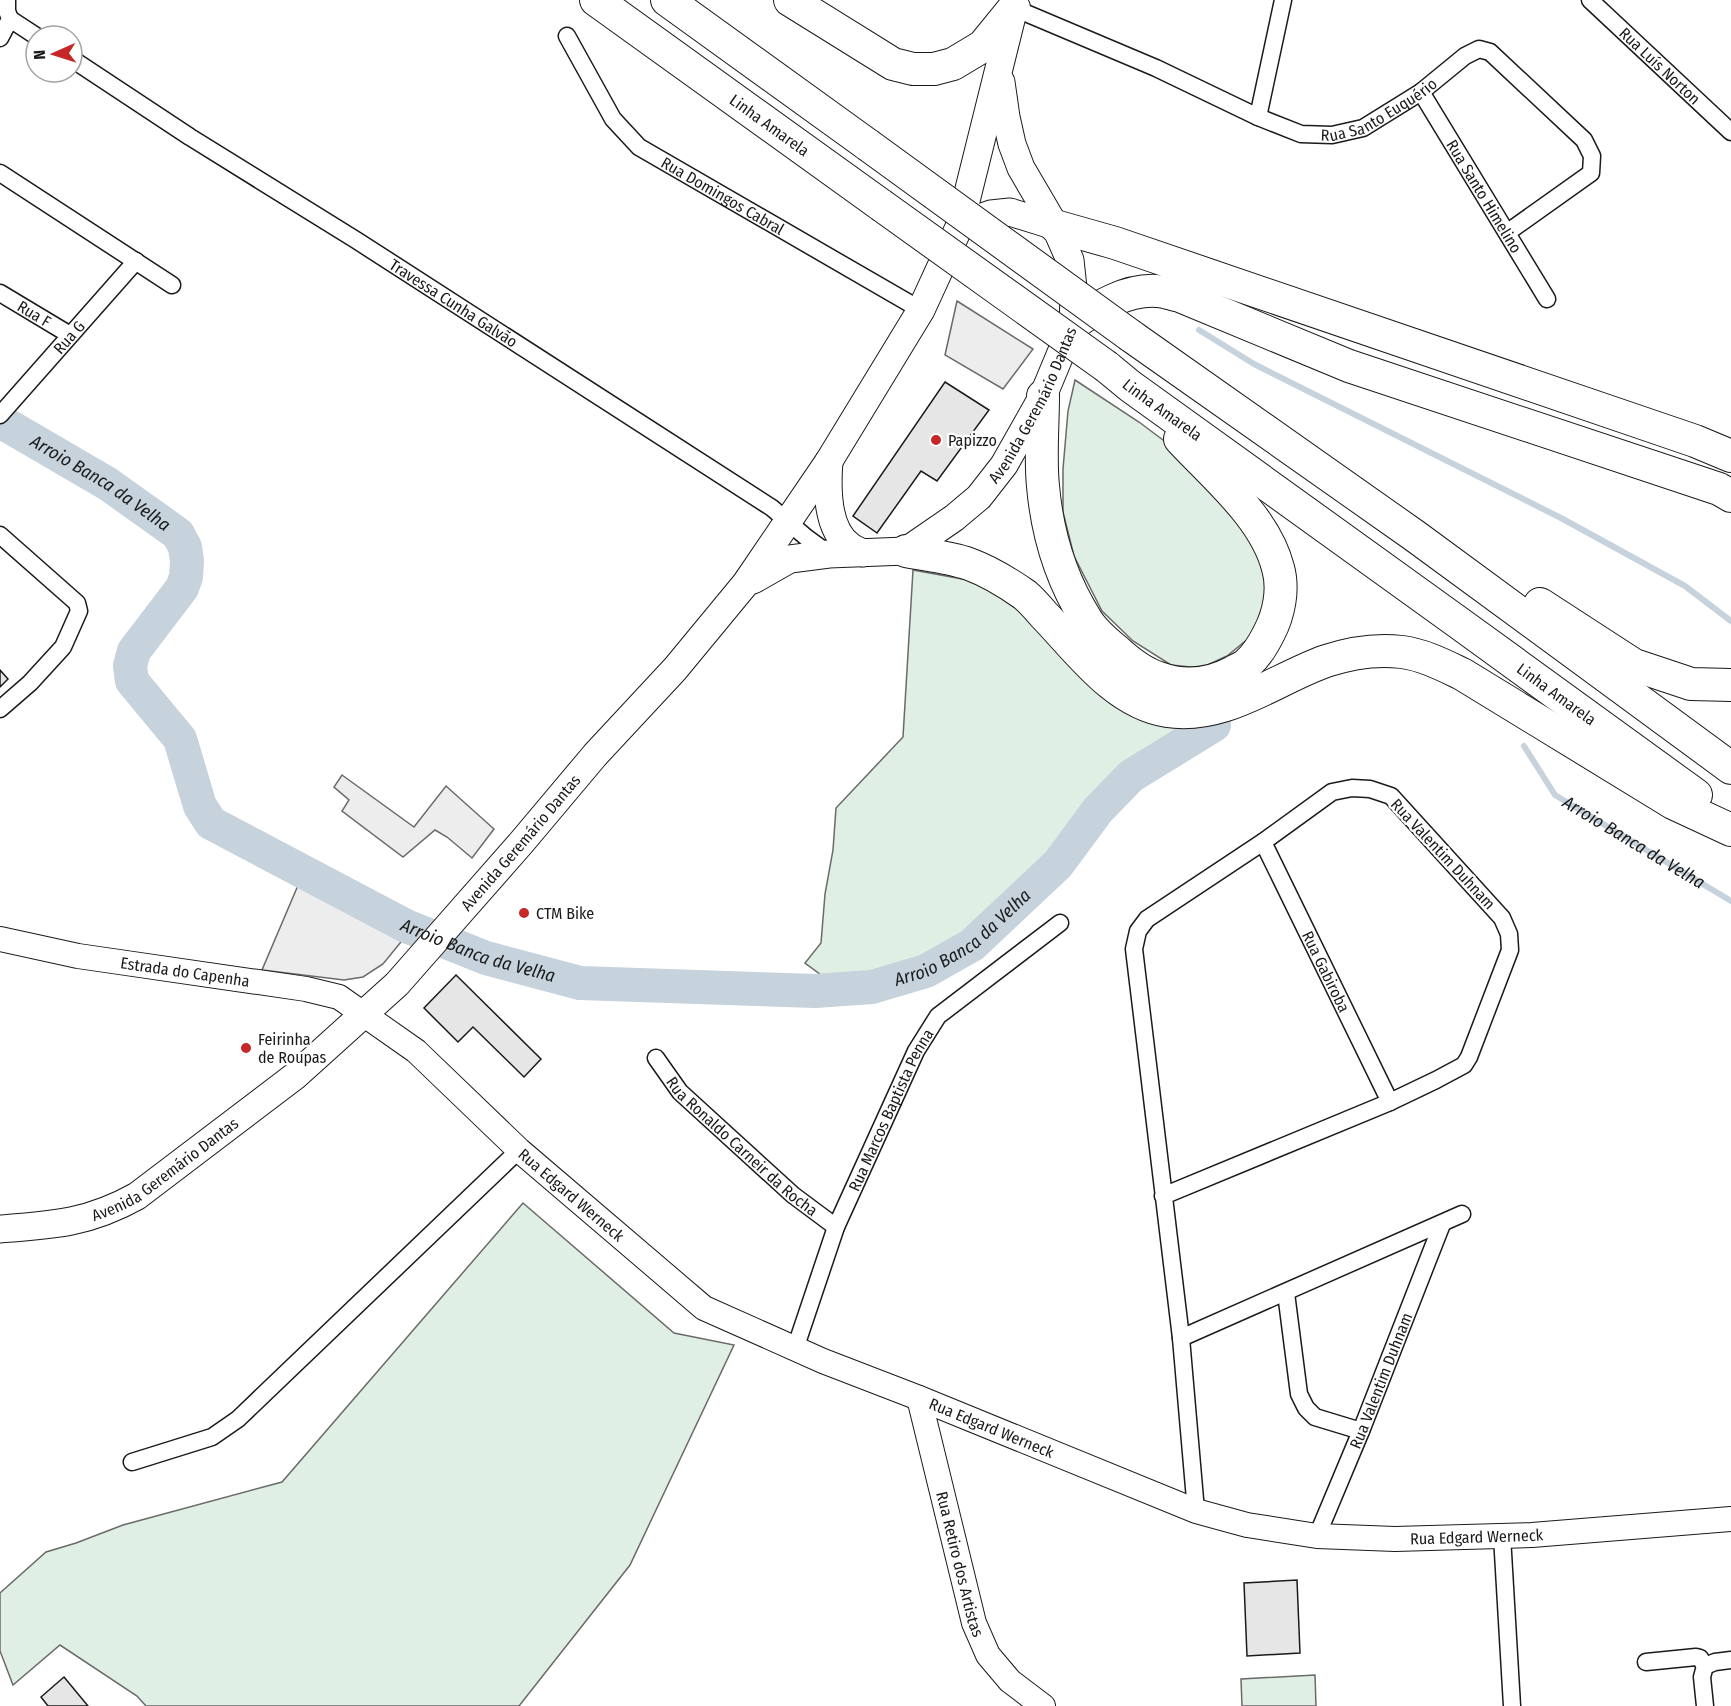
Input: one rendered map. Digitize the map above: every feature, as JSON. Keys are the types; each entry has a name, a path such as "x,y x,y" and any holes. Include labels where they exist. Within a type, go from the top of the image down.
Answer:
{"highway":[{"name":"Linha Amarela","path":"596,0 1731,821"},
{"path":"667,0 1131,336 1415,536 1731,768"},
{"path":"790,0 893,64 913,69 934,69 953,64 982,46 1018,3"},
{"path":"1055,226 1127,247 1662,429 1731,456"},
{"path":"1073,324 1095,309 1131,293 1157,291 1180,296 1349,366 1719,489 1731,496"},
{"path":"1043,396 1042,484 1046,513 1055,550 1069,587 1086,620 1105,642 1133,665 1157,678 1181,684 1205,684 1248,664 1264,642 1276,620 1280,593 1278,568 1267,542 1248,511 1119,377"},
{"path":"1415,536 1501,579 1634,665 1691,684 1731,685"},
{"path":"906,551 969,564 998,578 1026,596 1086,662 1118,689 1142,703 1166,711 1206,710 1233,703 1326,662 1354,654 1381,651 1415,654 1462,674 1673,803 1731,830"}],"main road":[{"name":"Avenida Geremário Dantas","path":"0,1229 49,1225 88,1218 114,1209 137,1196 295,1076 398,984 595,755 675,669 746,583 788,523 829,461 921,310 960,225 999,65 1018,3"},
{"name":"Avenida Geremário Dantas","path":"746,583 790,559 829,554 906,551 954,518 979,497 1005,465 1043,396 1073,324 1074,297 1070,260 1055,226 1021,168 1012,144 999,65"},
{"path":"960,225 991,214 1010,212 1055,226"},
{"path":"829,461 827,487 830,510 839,534 849,546 863,553"}],"street":[{"path":"7,0 10,19 24,28"},
{"path":"1258,117 1283,0"},
{"name":"Rua Luís Norton","path":"1590,0 1731,132"},
{"name":"Rua Santo Euquério","path":"1018,3 1258,117 1301,134 1332,135 1364,128 1421,92 1465,56 1479,49 1490,52 1584,140 1592,156 1591,172 1508,232"},
{"path":"0,38 10,19"},
{"name":"Rua Domingos Cabral","path":"567,36 613,119 639,147 921,310"},
{"name":"Travessa Cunha Galvão","path":"84,67 762,502 829,554"},
{"name":"Rua Santo Himelino","path":"1421,92 1547,299"},
{"path":"0,173 172,285"},
{"name":"Rua G","path":"3,408 136,261"},
{"name":"Rua F","path":"0,293 70,334"},
{"path":"0,535 77,603 79,611 63,647 0,710"},
{"name":"Rua Valentim Duhnam","path":"1163,1196 1390,1102 1464,1065 1469,1058 1510,950 1509,934 1502,918 1390,796 1370,789 1352,788 1332,792 1263,842 1147,919 1138,932 1134,949 1163,1196 1181,1338 1196,1511"},
{"name":"Rua Gabiroba","path":"1263,842 1390,1102"},
{"name":"Rua Marcos Baptista Penna","path":"795,1349 836,1227 916,1051 938,1016 1060,923"},
{"name":"Estrada do Capenha","path":"0,939 78,956 306,989 339,997 365,1014"},
{"name":"Rua Edgard Werneck","path":"365,1014 423,1058 519,1150 704,1308 795,1349 1196,1511 1247,1525 1317,1536 1395,1539 1502,1536 1731,1519"},
{"name":"Rua Ronaldo Carneir da Rocha","path":"656,1058 680,1092 793,1196 836,1227"},
{"path":"132,1462 212,1437 238,1419 519,1150"},
{"path":"1181,1338 1462,1214"},
{"name":"Rua Valentim Duhnam","path":"1317,1536 1442,1224"},
{"path":"1286,1293 1299,1394 1306,1408 1315,1417 1361,1431"},
{"name":"Rua Retiro dos Artistas","path":"919,1398 974,1623 988,1655 1010,1681 1043,1706"},
{"path":"1502,1536 1512,1706"},
{"path":"1646,1662 1696,1657 1700,1658 1706,1666"},
{"path":"1705,1706 1702,1677 1706,1666 1731,1660"}],"green space":[{"path":"1075,380 1171,446 1240,518 1260,551 1268,583 1263,618 1249,638 1227,656 1201,668 1171,665 1133,641 1102,611 1074,556 1063,512 1063,469 1068,411"},
{"path":"913,570 979,582 1033,619 1081,678 1114,706 1157,724 1193,728 959,955 844,992 805,963 821,943 836,808 903,737"},
{"path":"523,1203 674,1333 734,1345 630,1565 519,1706 146,1706 137,1696 60,1645 13,1685 0,1651 0,1593 46,1552 123,1525 282,1482"},
{"path":"1315,1675 1316,1706 1242,1706 1241,1679"}],"shaded area":[{"path":"957,301 1033,349 1003,389 945,355"},
{"path":"342,775 414,827 446,786 494,829 472,858 435,830 403,857 342,811 349,800 334,787"},
{"path":"299,883 405,937 383,964 363,977 344,980 262,970"}],"building":[{"name":"Papizzo","path":"945,382 989,410 937,481 921,471 877,533 853,516"},
{"path":"0,670 8,679 0,687"},
{"path":"456,975 541,1059 524,1077 473,1027 458,1042 424,1008"},
{"path":"1297,1580 1300,1653 1247,1656 1244,1583"},
{"path":"64,1677 88,1706 48,1706 41,1697"}],"waterway":[{"path":"1199,330 1254,364 1561,518 1685,586 1731,621"},
{"name":"Arroio Banca da Velha","path":"0,421 108,484 178,534 185,547 186,577 182,588 134,651 130,666 132,681 180,739 200,806 211,823 406,926 486,958 580,983 815,991 872,987 926,971 972,945 1058,864 1098,810 1131,776 1214,725"},
{"name":"Arroio Banca da Velha","path":"1524,746 1555,795 1731,901"}],"place":[{"name":"Papizzo","path":"936,440"},
{"name":"CTM Bike","path":"524,913"},
{"name":"Feirinha de Roupas","path":"246,1048"}]}
